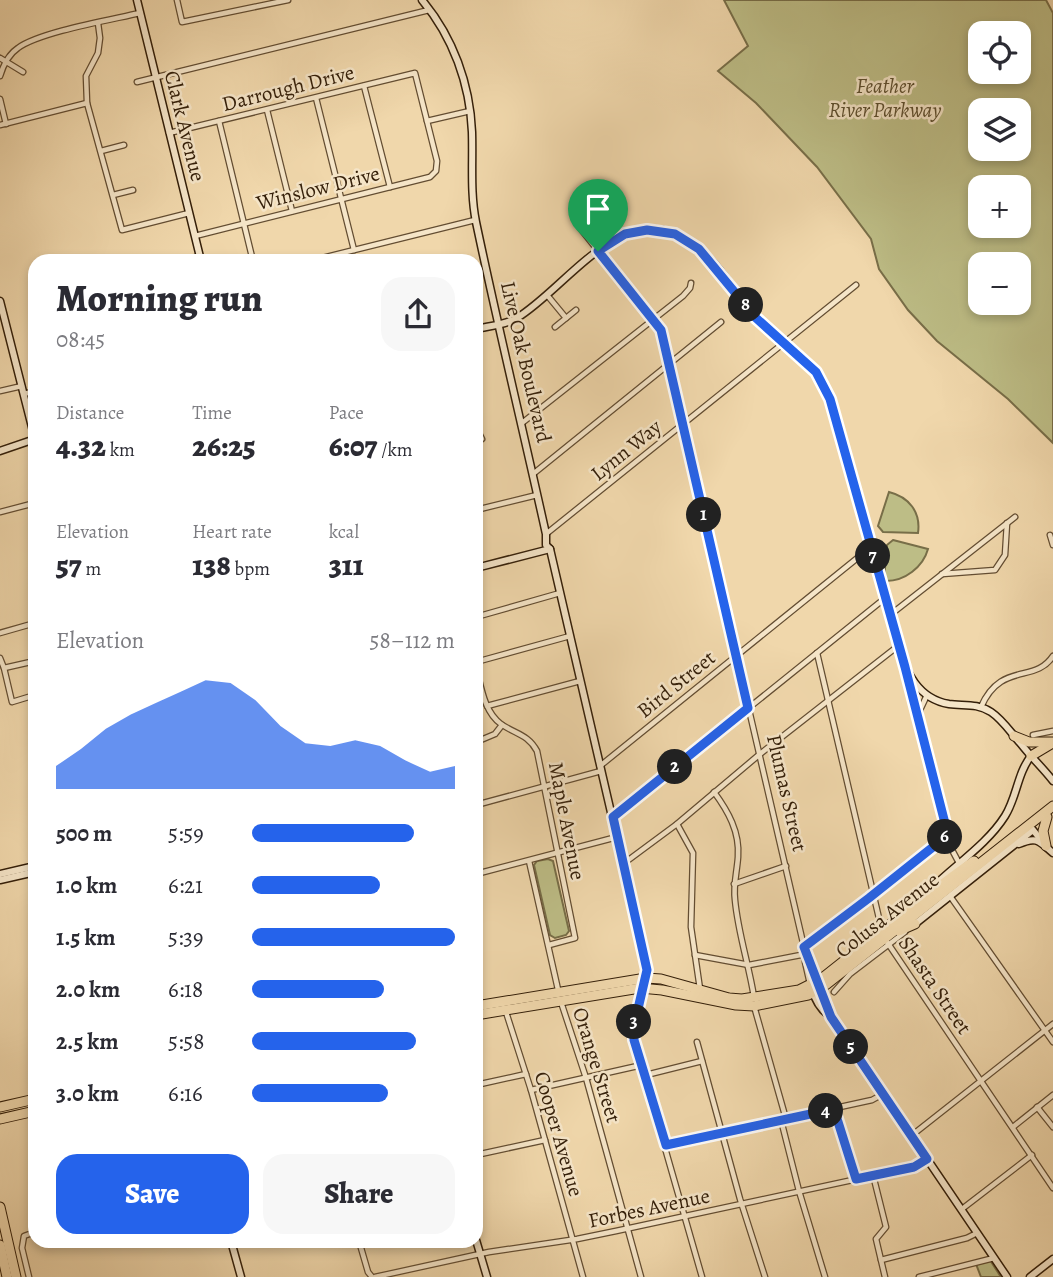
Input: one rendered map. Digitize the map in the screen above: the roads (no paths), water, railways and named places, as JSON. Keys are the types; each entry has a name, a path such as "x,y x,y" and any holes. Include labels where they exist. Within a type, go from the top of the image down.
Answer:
{"highway":[{"path":"1014,736 1030,742 1053,743"},
{"path":"1031,756 1053,743"},
{"name":"Colusa Avenue","path":"885,938 922,899 1053,802"},
{"name":"Colusa Avenue","path":"483,1006 560,996 646,978 734,1005 799,990 820,988 1053,802"},
{"path":"1033,830 1050,815"},
{"path":"1049,850 1043,831 1050,815"},
{"path":"894,931 915,924"},
{"path":"820,988 850,974"},
{"name":"Colusa Avenue","path":"560,996 644,988 696,993"},
{"name":"Colusa Avenue","path":"483,1012 504,1005"},
{"path":"0,1107 28,1101"},
{"path":"0,1119 28,1113"},
{"path":"0,1207 16,1277"},
{"path":"0,1245 7,1277"}],"main road":[{"name":"Clark Avenue","path":"137,0 199,254"},
{"name":"Live Oak Boulevard","path":"422,0 447,37 458,61 470,111 472,192 483,254"},
{"path":"483,327 519,317 598,251 618,238 640,230 666,231 683,237 699,249 756,318 816,372 830,399 898,646 905,667 916,686 927,695 948,704 981,707 1001,720 1053,781"},
{"name":"Live Oak Boulevard","path":"483,254 546,534 550,537 550,549 646,965 644,988"},
{"path":"0,301 28,410"},
{"path":"0,452 28,442"},
{"path":"483,566 550,549"},
{"path":"922,899 1004,818 1023,767 1031,756"},
{"path":"1033,830 1049,850"},
{"name":"Colusa Avenue","path":"915,924 1033,830"},
{"path":"1012,846 1033,839 1049,850"},
{"path":"0,874 28,868"},
{"path":"0,880 28,874"},
{"name":"Plumas Street","path":"820,988 831,1017 1007,1277"},
{"path":"234,1248 241,1277"},
{"path":"478,1248 487,1277"},
{"path":"1030,1277 1053,1259"}],"street":[{"path":"177,0 183,22 288,0"},
{"path":"137,82 430,9"},
{"path":"0,76 16,49 34,39 140,13"},
{"path":"98,23 100,38 97,53 86,76 87,103 122,230 188,213"},
{"path":"0,58 23,72"},
{"name":"Darrough Drive","path":"169,134 415,73 427,121"},
{"path":"364,86 390,187"},
{"path":"316,97 354,250"},
{"path":"0,99 3,124 87,103"},
{"path":"267,110 292,211"},
{"path":"427,121 470,111"},
{"path":"219,121 251,254"},
{"name":"Winslow Drive","path":"195,236 430,177 436,172 437,161 427,121"},
{"path":"101,151 124,145"},
{"path":"113,195 133,190"},
{"path":"338,254 475,220"},
{"name":"Plumas Street","path":"580,228 661,330 786,866 806,954 805,962 820,988"},
{"path":"522,423 683,296 691,283"},
{"name":"Lynn Way","path":"546,534 856,285"},
{"path":"546,294 566,318"},
{"path":"555,327 576,310"},
{"path":"533,474 721,322"},
{"path":"0,391 22,386"},
{"path":"24,394 28,393"},
{"path":"483,508 537,495"},
{"path":"0,512 28,505"},
{"path":"890,615 1014,517"},
{"path":"942,574 995,570 1005,555 1007,522"},
{"path":"1050,535 1053,545"},
{"name":"Bird Street","path":"483,803 601,768 871,547"},
{"path":"483,615 560,593"},
{"path":"613,817 885,598"},
{"path":"0,633 28,625"},
{"path":"483,663 570,636"},
{"path":"623,864 677,824 760,754 898,646"},
{"name":"Shasta Street","path":"817,653 885,938 1053,1188"},
{"path":"981,707 992,688 1002,679 1042,667 1049,663 1053,656"},
{"path":"0,658 12,702 28,697"},
{"path":"4,668 28,663"},
{"path":"905,667 948,835 959,863"},
{"path":"486,705 580,681"},
{"name":"Maple Avenue","path":"483,693 486,705 502,725 520,732 533,743 537,751 575,938 549,945"},
{"path":"919,727 920,710 927,695"},
{"path":"483,739 495,734 502,725"},
{"path":"1033,736 1053,731"},
{"path":"713,792 732,821 737,837 739,856 734,884 735,903 754,1002 799,1191 825,1277"},
{"path":"677,824 693,853 691,927 701,985 696,993"},
{"path":"804,947 948,835"},
{"path":"483,872 617,836"},
{"name":"Orange Street","path":"529,860 560,996 586,1078 641,1277"},
{"path":"734,884 786,866"},
{"path":"950,897 1053,1042"},
{"name":"Colusa Avenue","path":"850,974 885,938 915,924"},
{"path":"695,955 749,965 806,954"},
{"path":"644,988 633,1033 702,1277"},
{"name":"Cooper Avenue","path":"504,1005 531,1090 583,1277"},
{"path":"911,1136 1053,1024"},
{"path":"697,1042 765,1277"},
{"path":"645,1075 702,1061"},
{"path":"531,1090 642,1065"},
{"path":"483,1083 526,1074"},
{"path":"666,1145 873,1100 883,1094"},
{"path":"1013,1127 1053,1095"},
{"path":"1037,1107 1053,1127"},
{"path":"834,1109 856,1179"},
{"path":"483,1153 545,1140"},
{"path":"962,1209 1032,1155"},
{"name":"Forbes Avenue","path":"374,1277 480,1254 627,1229 914,1167 927,1159"},
{"path":"873,1175 886,1227 876,1240 885,1277"},
{"path":"881,1260 967,1238 977,1233"},
{"path":"28,1235 24,1236 22,1248 29,1277"},
{"path":"361,1248 368,1272 374,1277"},
{"path":"919,1277 994,1258"}],"park label":[{"name":"Feather River Parkway","path":"885,98"}]}
